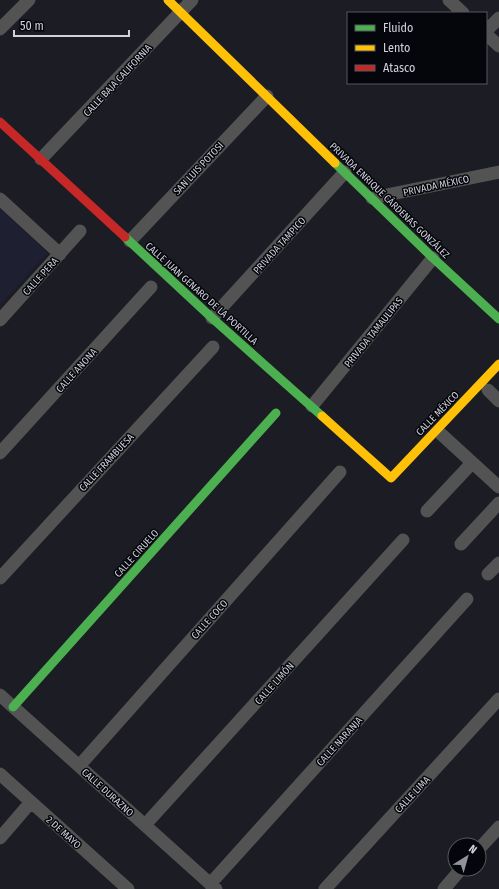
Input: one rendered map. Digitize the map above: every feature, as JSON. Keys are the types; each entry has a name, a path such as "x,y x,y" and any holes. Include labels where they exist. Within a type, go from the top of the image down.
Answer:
{"street":[{"path":"0,29 29,0"},
{"name":"PRIVADA ENRIQUE CÁRDENAS GONZÁLEZ","path":"168,0 433,258 499,319"},
{"name":"CALLE BAJA CALIFORNIA","path":"41,159 192,0"},
{"path":"449,0 462,12"},
{"path":"487,32 499,18"},
{"path":"487,34 499,46"},
{"name":"SAN LUIS POTOSI","path":"130,241 267,96"},
{"name":"CALLE JUAN GENARO DE LA PORTILLA","path":"0,122 212,318 391,478"},
{"name":"PRIVADA TAMPICO","path":"212,318 345,172"},
{"name":"PRIVADA MÉXICO","path":"372,198 499,172"},
{"path":"0,199 60,254"},
{"name":"CALLE PERA","path":"0,320 80,231"},
{"name":"PRIVADA TAMAULIPAS","path":"312,406 433,258"},
{"name":"CALLE ANONA","path":"0,453 151,286"},
{"name":"CALLE FRAMBUESA","path":"0,578 213,347"},
{"name":"CALLE MÉXICO","path":"391,478 499,364"},
{"path":"488,390 499,401"},
{"name":"CALLE CIRUELO","path":"13,707 276,413"},
{"path":"442,434 499,487"},
{"path":"427,511 472,462"},
{"name":"CALLE COCO","path":"79,766 340,472"},
{"path":"461,544 499,503"},
{"name":"CALLE LIMÓN","path":"145,825 403,540"},
{"path":"488,574 499,563"},
{"name":"CALLE NARANJA","path":"213,886 467,599"},
{"name":"CALLE DURAZNO","path":"0,695 213,886"},
{"name":"CALLE LIMA","path":"325,889 499,699"},
{"name":"2 DE MAYO","path":"0,774 120,886"},
{"path":"0,838 31,802"},
{"path":"487,841 499,827"},
{"path":"444,889 455,877"}],"shaded area":[{"path":"0,208 47,253 0,305"}],"traffic: fast":[{"path":"335,163 433,258 499,319"},
{"path":"125,237 212,318 322,416"},
{"path":"13,707 276,413"}],"traffic: slow":[{"path":"168,0 335,163"},
{"path":"322,416 391,478 499,364"}],"traffic: jam":[{"path":"0,122 125,237"}]}
